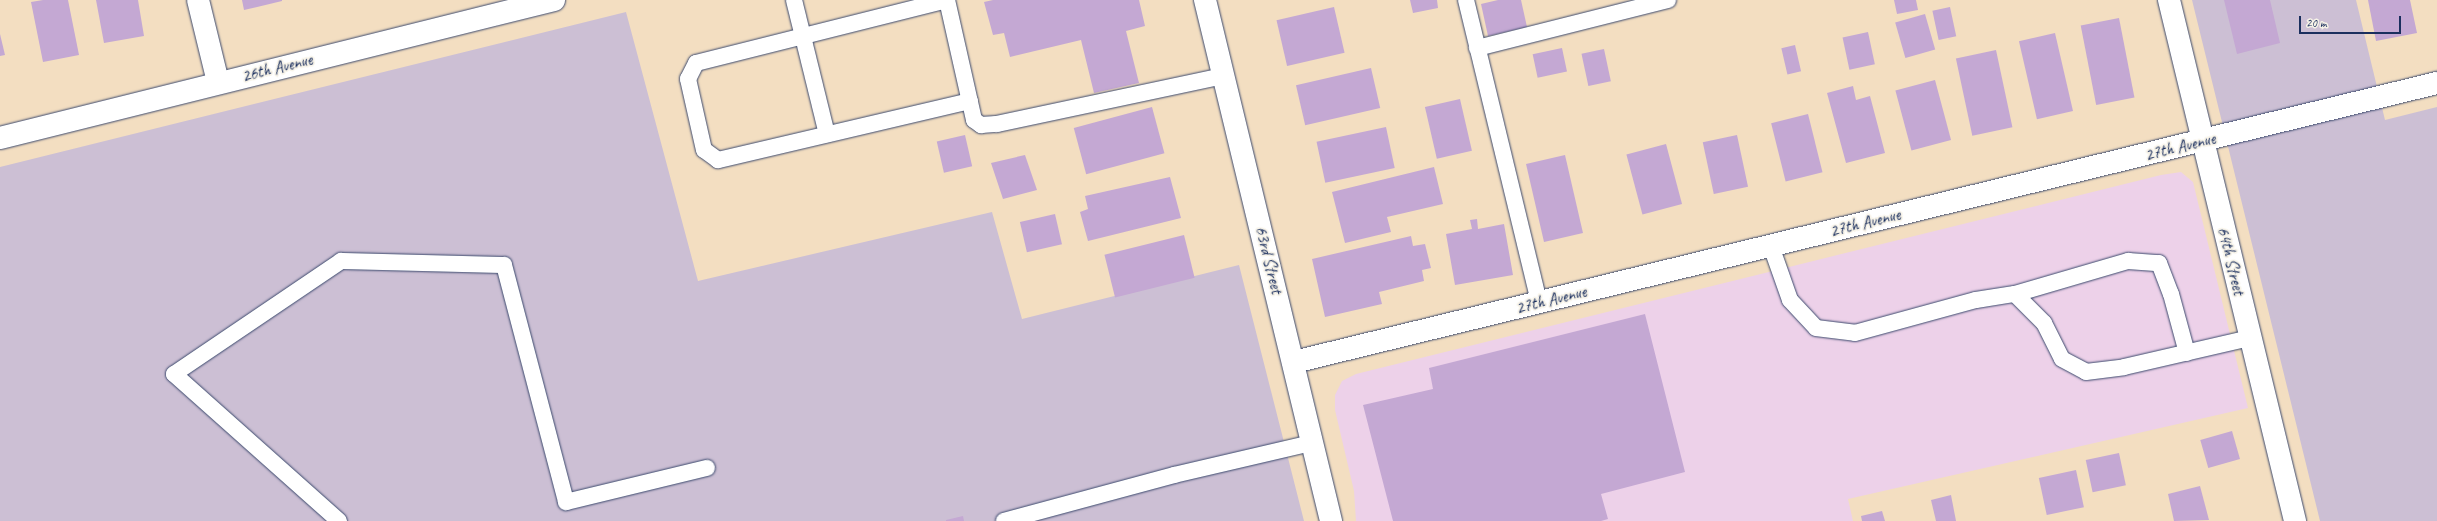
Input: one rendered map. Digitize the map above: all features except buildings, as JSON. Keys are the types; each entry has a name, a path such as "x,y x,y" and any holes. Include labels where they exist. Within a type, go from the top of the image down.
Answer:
{"street":[{"path":"198,0 218,82"},
{"name":"26th Avenue","path":"0,138 218,82 554,0"},
{"name":"63rd Street","path":"1205,0 1294,362 1331,521"},
{"name":"64th Street","path":"2169,0 2295,521"},
{"name":"27th Avenue","path":"1294,362 2437,83"}],"lane":[{"path":"794,0 828,134"},
{"path":"970,100 718,160 704,150 688,79 696,63 947,0 970,100 974,120 981,125 997,124 1224,76"},
{"path":"1466,0 1540,302"},
{"path":"1477,48 1668,0"},
{"path":"1771,246 1790,300 1816,328 1854,333 1976,300 2015,294 2128,261 2159,263 2171,294 2187,353"},
{"path":"339,521 174,374 341,261 504,266 566,502 707,468"},
{"path":"2015,294 2044,323 2062,359 2086,372 2124,367 2250,338"},
{"path":"1004,521 1174,475 1312,443"}],"shaded area":[{"path":"2192,0 2356,0 2385,120 2437,107 2437,521 2320,521"},
{"path":"626,12 698,281 992,212 1022,319 1239,265 1304,521 0,521 0,167"},
{"path":"2181,172 2193,182 2248,408 1848,499 1853,521 1356,521 1354,491 1335,410 1335,395 1342,381 1356,374 2161,175"}]}
